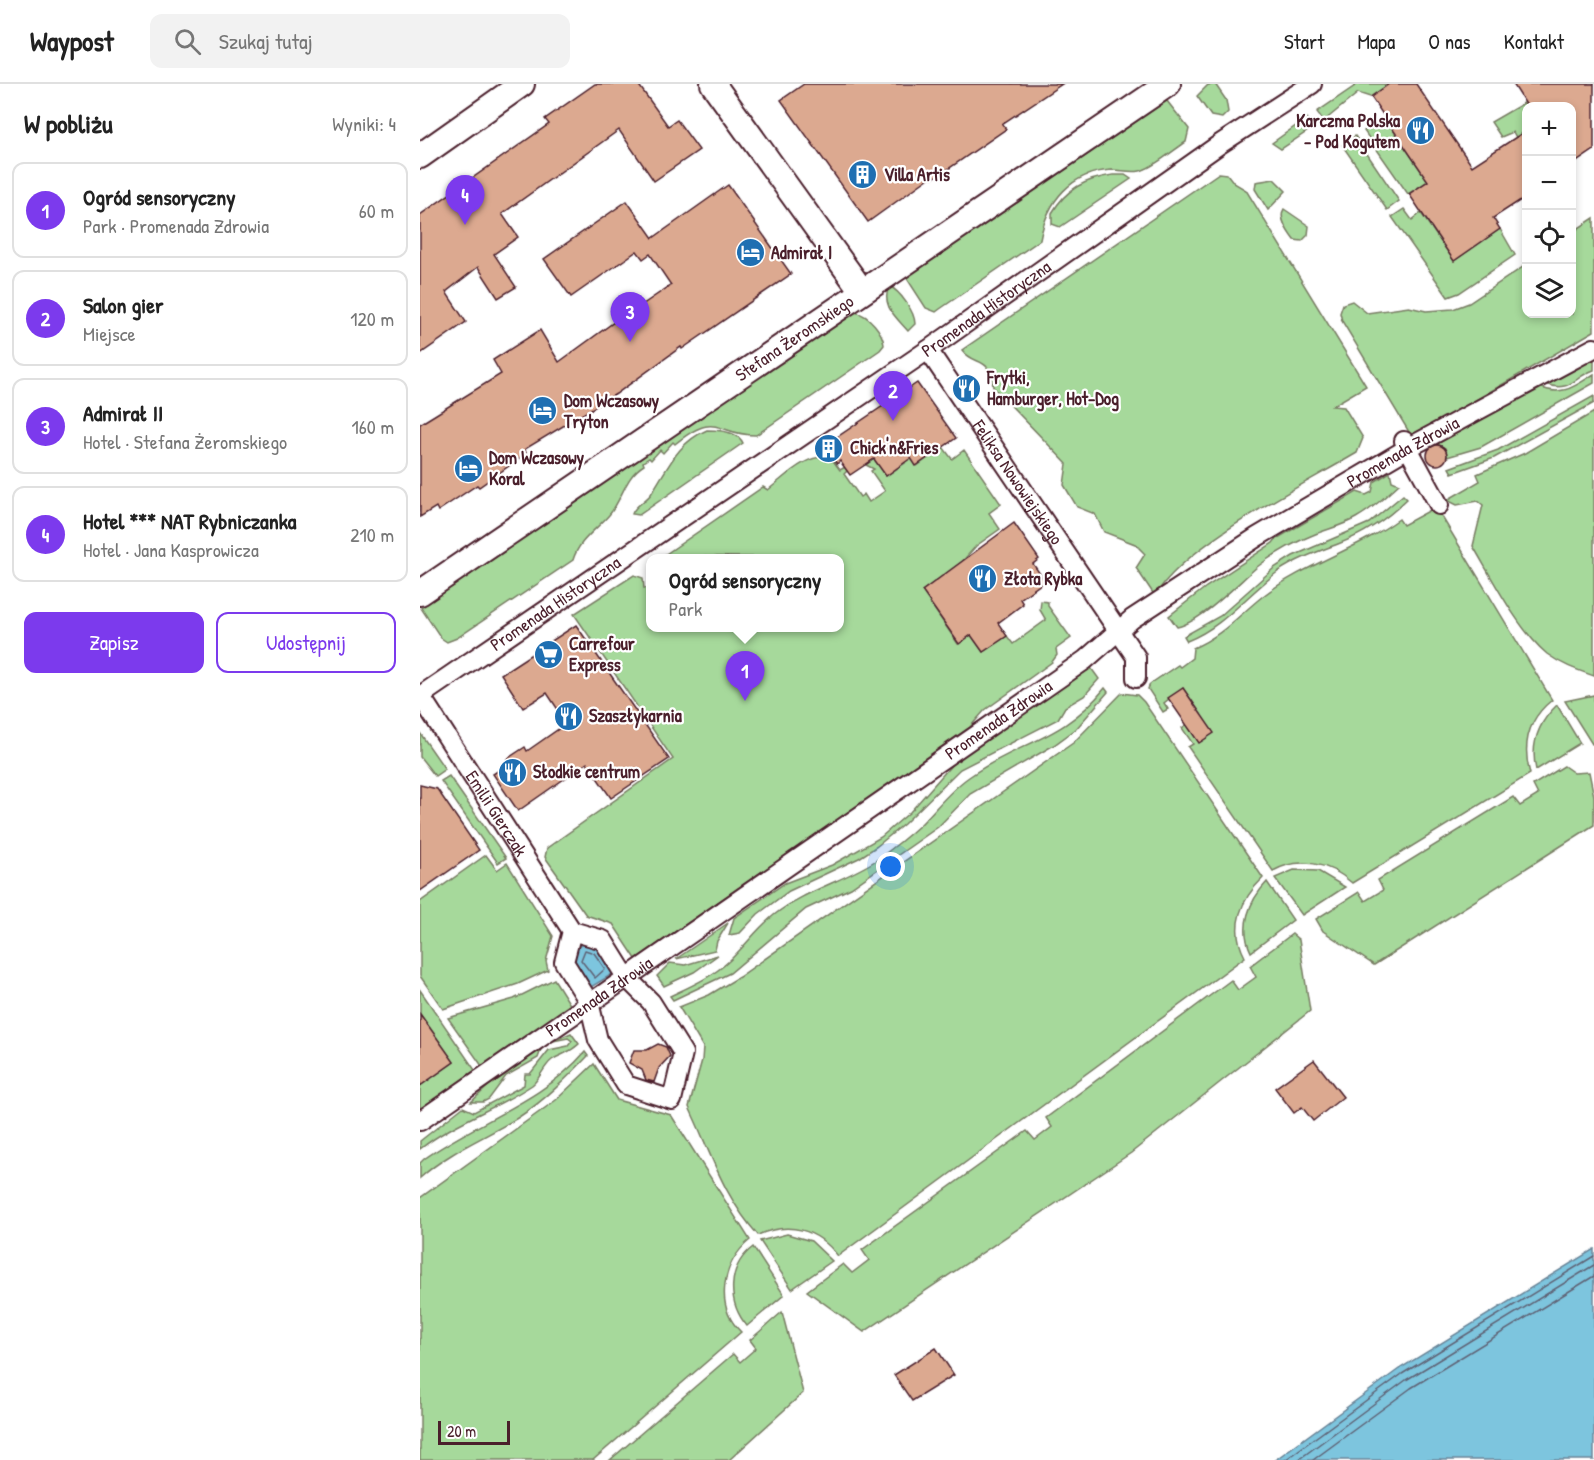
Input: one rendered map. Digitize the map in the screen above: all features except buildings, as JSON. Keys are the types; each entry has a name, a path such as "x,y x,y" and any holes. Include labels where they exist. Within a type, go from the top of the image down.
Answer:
{"street":[{"path":"420,156 522,84"},
{"path":"713,84 862,291"},
{"name":"Stefana Żeromskiego","path":"420,593 1168,84"},
{"name":"Promenada Historyczna","path":"420,696 928,350 1210,151 1312,84"},
{"name":"Promenada Zdrowia","path":"420,1121 1085,660 1132,619 1257,537 1406,445 1594,348"},
{"name":"Feliksa Nowowiejskiego","path":"928,350 1136,657 1136,678"},
{"path":"1406,445 1439,505"},
{"name":"Emilii Gierczak","path":"420,696 572,930"},
{"path":"572,930 603,940 626,977 651,1002 683,1053 672,1100 626,1085 598,1040 589,1002 564,962 572,930"}],"green space":[{"path":"1215,84 1226,100 1228,112 1222,118 1211,116 1197,96 1208,85"},
{"path":"1358,84 1389,84 1370,97 1358,93 1324,121 1317,112"},
{"path":"1167,101 1189,129 1186,142 1157,163 1137,172 1112,170 1097,172 1073,183 1063,191 1048,213 1040,240 936,312 926,308 906,277"},
{"path":"1522,104 1522,140 1517,139 1513,132 1501,137 1491,122"},
{"path":"1307,118 1314,127 1281,149 1272,143"},
{"path":"1385,118 1428,181 1408,194 1364,131"},
{"path":"1355,136 1399,201 1387,210 1342,145"},
{"path":"1219,173 1227,174 1234,183 1246,190 1366,386 1332,406 1344,407 1363,438 1357,453 1218,536 1170,576 1155,596 1136,568 1145,554 1135,544 1104,532 1095,514 1077,507 1064,485 1067,464 993,387 992,377 986,366 962,350"},
{"path":"1113,175 1125,175 1131,179 1060,227 1052,224 1052,213 1070,191 1085,182"},
{"path":"1274,179 1286,191 1268,210 1255,189 1256,182"},
{"path":"1284,209 1309,226 1308,235 1302,241 1294,240 1287,229 1282,217"},
{"path":"1404,209 1412,220 1421,213 1454,261 1500,229 1515,255 1459,293 1448,297 1392,217"},
{"path":"1594,218 1594,331 1412,437 1342,321 1340,313 1343,304 1352,301 1367,313 1409,307 1426,311 1453,309 1469,303 1522,268 1522,318 1576,318 1576,230"},
{"path":"889,286 902,297 910,308 915,324 908,331 888,305"},
{"path":"855,312 870,320 878,330 884,345 880,350 756,435 709,426 700,428 675,444 673,442 663,453 660,450 651,460 649,458 643,462 644,465 632,476 614,509 584,541 573,560 457,638 447,642 441,638 421,608"},
{"path":"1594,359 1594,370 1572,383 1561,387 1544,384"},
{"path":"1594,374 1594,383 1481,447 1447,457 1445,448 1437,444 1538,386 1561,391"},
{"path":"1594,396 1594,403 1494,458 1452,473 1449,468 1498,450"},
{"path":"1594,412 1594,676 1564,664 1547,654 1526,632 1507,603 1473,546 1483,505 1478,501 1457,505 1447,500 1480,481 1477,474 1525,453"},
{"path":"707,430 733,434 743,443 639,515 632,514 635,508 651,494 681,449 697,435"},
{"path":"943,447 952,459 964,450 1001,504 989,513 1000,529 976,546 960,564 922,591 958,644 971,635 983,652 1007,636 1013,644 1046,620 1040,610 1041,601 1048,602 1048,606 1071,638 1056,649 1057,655 1052,662 985,710 970,727 636,959 613,924 586,915 545,857 547,848 673,759 574,614 634,575 643,578 644,588 646,588 646,632 844,632 844,554 666,554 763,487 768,490 797,467 813,459 831,458 840,470 845,467 847,471 844,474 860,497 864,494 869,502 885,491 871,471 874,469 866,465 874,459 886,476 905,463 898,453 904,449 917,466"},
{"path":"1390,472 1392,481 1399,484 1362,514 1277,553 1257,567 1208,610 1187,624 1177,627 1169,616 1206,587 1276,539 1357,492 1366,495 1372,492 1374,482"},
{"path":"1403,495 1407,499 1375,525 1348,540 1307,556 1279,571 1213,627 1187,641 1184,636 1220,616 1274,568 1293,556 1369,523"},
{"path":"1436,507 1552,700 1537,716 1529,733 1527,753 1530,774 1352,883 1324,866 1314,864 1293,864 1273,871 1188,747 1193,744 1182,728 1201,714 1183,688 1164,703 1168,709 1163,712 1148,689 1150,684 1192,658 1193,648 1222,631 1279,585 1366,540 1399,519 1403,525"},
{"path":"1091,668 1099,679 1084,696 1065,707 1058,719 960,769 904,824 876,847 859,858 789,891 758,914 740,933 729,935 734,918 785,883 832,865 881,837 910,812 955,761"},
{"path":"1105,688 1108,692 1076,729 1054,745 970,794 938,827 851,888 806,909 730,973 673,1000 670,996 716,972 768,920 786,906 878,859 920,825 962,782 988,765 1057,730 1089,706"},
{"path":"1122,693 1137,695 1144,702 1263,878 1243,904 1240,914 1238,935 1245,957 838,1256 821,1239 802,1230 781,1229 758,1235 727,1189 689,1107 702,1060 703,1047 679,1007 709,995 739,977 1073,743"},
{"path":"1594,695 1594,743 1592,744 1565,701"},
{"path":"1557,705 1580,743 1536,770 1534,751 1537,734 1545,719"},
{"path":"420,733 445,769 435,776 420,757"},
{"path":"1564,766 1574,773 1589,772 1594,796 1594,825 1374,965 1323,931 1316,919 1359,892 1365,901 1383,890 1378,880 1513,797 1520,806 1538,795 1533,785"},
{"path":"449,776 506,858 498,863 441,781"},
{"path":"486,855 497,870 507,863 553,936 546,961 548,970 518,984 443,1009 420,976 420,902"},
{"path":"1294,870 1318,871 1345,887 1302,915 1275,878"},
{"path":"1267,882 1293,920 1251,952 1246,933 1248,915 1255,897"},
{"path":"728,923 717,941 715,950 676,959"},
{"path":"1292,934 1299,940 1310,1011 1131,1153 864,1332 807,1291 843,1264 852,1273 869,1260 862,1250 1027,1131 1035,1140 1052,1127 1046,1118 1231,980 1238,990 1256,977 1250,966"},
{"path":"718,955 694,972 664,986 657,976 670,963 685,965"},
{"path":"554,979 571,1006 482,1066 448,1018 514,999"},
{"path":"420,990 475,1070 420,1109 420,1086 454,1062 420,1014"},
{"path":"571,1033 579,1044 552,1060 532,1085 433,1139 420,1149 420,1141 463,1107 474,1112 524,1085 525,1074 530,1074 549,1050 568,1046 572,1041 568,1038 553,1041"},
{"path":"542,1047 538,1058 506,1076 489,1099 483,1102 471,1102 496,1079"},
{"path":"585,1052 588,1056 538,1103 519,1117 443,1160 420,1178 420,1163 424,1159 529,1098 568,1069"},
{"path":"594,1064 617,1100 671,1115 750,1240 733,1260 725,1285 727,1310 732,1322 741,1332 593,1460 420,1460 420,1198 556,1100"},
{"path":"787,1234 811,1241 832,1261 792,1289 760,1241"},
{"path":"753,1247 784,1295 747,1326 736,1306 733,1285 738,1264"},
{"path":"782,1312 803,1393 729,1460 610,1460 733,1354 740,1362 756,1348 750,1340"}],"water":[{"path":"584,943 598,947 614,973 591,987 574,960 578,947"},
{"path":"1594,1249 1594,1460 1275,1460 1399,1369"}],"place":[{"name":"Karczma Polska - Pod Kogutem","path":"1421,131"},
{"name":"Villa Artis","path":"863,175"},
{"name":"Hotel *** NAT Rybniczanka","path":"465,225"},
{"name":"Admirał I","path":"750,253"},
{"name":"Admirał II","path":"630,342"},
{"name":"Frytki, Hamburger, Hot-Dog","path":"966,388"},
{"name":"Dom Wczasowy Tryton","path":"543,411"},
{"name":"Salon gier","path":"893,421"},
{"name":"Chick'n&Fries","path":"829,448"},
{"name":"Dom Wczasowy Koral","path":"468,468"},
{"name":"Złota Rybka","path":"983,579"},
{"name":"Carrefour Express","path":"548,654"},
{"name":"Ogród sensoryczny","path":"745,701"},
{"name":"Szaszłykarnia","path":"568,716"},
{"name":"Słodkie centrum","path":"512,772"}]}
